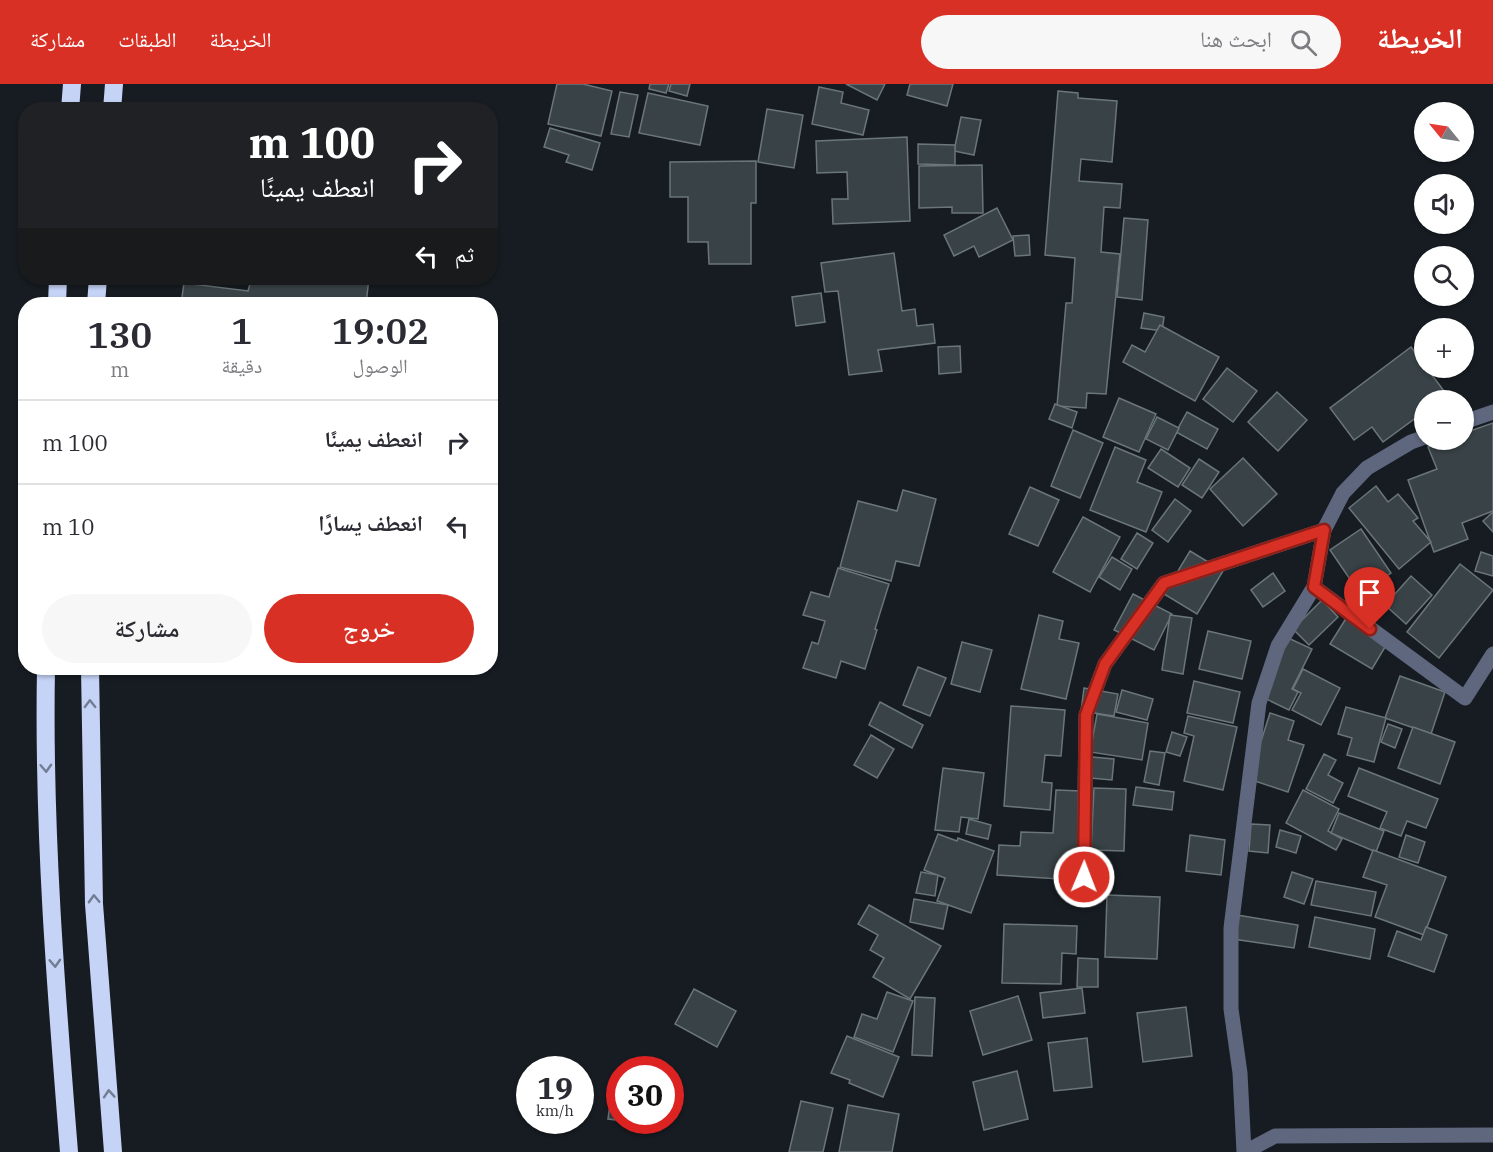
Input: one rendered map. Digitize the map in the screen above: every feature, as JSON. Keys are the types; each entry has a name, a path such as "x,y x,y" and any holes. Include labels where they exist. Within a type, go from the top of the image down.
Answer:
{"highway":[{"path":"71,102 72,84"},
{"path":"113,102 114,84"},
{"path":"46,675 45,738 56,986 69,1152"},
{"path":"90,675 94,904 113,1152"}],"street":[{"path":"1474,419 1493,412"},
{"path":"1414,441 1367,468 1343,493 1324,530 1314,587 1278,646 1259,703 1231,928 1231,1009 1240,1073 1245,1152 1275,1136 1493,1136"},
{"path":"1084,877 1086,715 1105,664 1164,583 1324,530"},
{"path":"1314,587 1465,698 1493,654"}],"building":[{"path":"557,84 583,84 612,91 601,136 548,124"},
{"path":"650,84 669,84 666,93 649,89"},
{"path":"671,84 690,84 687,96 669,91"},
{"path":"846,84 885,84 877,100"},
{"path":"910,84 953,84 947,106 907,95"},
{"path":"819,87 843,92 841,103 869,110 863,135 812,124"},
{"path":"1058,91 1078,93 1078,98 1117,101 1112,162 1081,159 1079,181 1122,184 1120,208 1104,207 1101,252 1120,254 1106,394 1087,393 1086,408 1057,406 1066,303 1072,303 1075,258 1045,255"},
{"path":"620,92 638,95 629,137 611,134"},
{"path":"648,93 708,106 700,145 639,133"},
{"path":"767,109 803,115 794,168 758,162"},
{"path":"961,117 981,120 974,155 954,151"},
{"path":"550,128 600,143 592,170 566,162 569,155 544,147"},
{"path":"907,137 910,221 833,224 832,199 848,199 847,172 817,173 816,141"},
{"path":"918,144 955,145 955,165 918,164"},
{"path":"756,161 756,203 751,203 751,264 709,264 708,242 688,242 688,197 670,197 670,162"},
{"path":"982,165 983,213 952,213 952,207 919,208 919,166"},
{"path":"997,208 1013,240 979,257 974,246 954,256 944,235"},
{"path":"1124,218 1148,220 1142,300 1117,297"},
{"path":"1029,235 1030,255 1015,256 1013,236"},
{"path":"894,253 902,311 915,309 917,326 933,324 935,343 878,350 882,371 849,375 838,291 825,292 821,263"},
{"path":"184,285 248,291 250,285 368,285 367,297 182,297"},
{"path":"821,293 825,322 796,326 792,297"},
{"path":"1144,313 1164,317 1162,331 1141,328"},
{"path":"1160,325 1219,357 1195,401 1123,362 1132,345 1145,352"},
{"path":"960,346 961,372 939,374 938,347"},
{"path":"1411,347 1414,351 1414,378 1434,378 1443,390 1414,390 1414,419 1383,442 1372,427 1354,440 1330,408"},
{"path":"1227,368 1257,391 1233,422 1203,399"},
{"path":"1277,392 1307,420 1278,451 1248,422"},
{"path":"1119,398 1156,414 1139,452 1103,437"},
{"path":"1055,404 1077,412 1072,428 1049,419"},
{"path":"1187,412 1218,429 1207,449 1176,432"},
{"path":"1157,417 1179,428 1168,450 1146,439"},
{"path":"1493,423 1493,511 1462,523 1468,539 1434,552 1408,480 1437,469 1429,450 1474,450 1474,430"},
{"path":"1073,430 1103,443 1080,498 1051,486"},
{"path":"1115,447 1146,460 1137,482 1162,492 1146,532 1090,510"},
{"path":"1161,449 1190,468 1178,487 1148,468"},
{"path":"1243,458 1277,494 1243,526 1210,489"},
{"path":"1199,459 1219,472 1202,498 1182,485"},
{"path":"1376,486 1388,502 1398,494 1418,518 1413,521 1431,542 1399,569 1349,508"},
{"path":"1030,487 1059,500 1038,546 1009,534"},
{"path":"903,490 936,499 919,566 896,561 891,581 840,567 858,501 897,511"},
{"path":"1175,499 1191,511 1168,542 1152,530"},
{"path":"1493,512 1493,532 1483,521"},
{"path":"1083,517 1120,537 1090,592 1053,572"},
{"path":"1361,529 1391,573 1360,594 1330,550"},
{"path":"1137,533 1153,543 1137,569 1121,559"},
{"path":"1190,551 1223,571 1197,614 1164,594"},
{"path":"1481,552 1493,556 1493,576 1475,571"},
{"path":"1112,557 1132,569 1120,590 1099,577"},
{"path":"1460,564 1493,590 1439,658 1407,632"},
{"path":"838,568 889,584 865,669 841,661 836,678 803,668 812,642 818,644 825,621 803,615 811,592 829,597"},
{"path":"1273,573 1285,591 1263,607 1251,590"},
{"path":"1411,576 1432,595 1406,624 1385,605"},
{"path":"1133,594 1172,614 1154,650 1114,630"},
{"path":"1322,600 1338,617 1309,645 1293,629"},
{"path":"1350,612 1391,637 1372,669 1330,644"},
{"path":"1039,615 1063,621 1059,639 1079,643 1066,699 1021,689"},
{"path":"1170,615 1192,618 1183,674 1162,670"},
{"path":"1208,631 1251,641 1242,679 1199,669"},
{"path":"1286,637 1312,649 1292,689 1298,692 1289,710 1258,695"},
{"path":"962,642 992,650 980,692 951,684"},
{"path":"918,667 946,678 930,716 903,705"},
{"path":"1303,669 1340,688 1321,725 1292,710 1301,693 1293,689"},
{"path":"1400,676 1445,692 1431,734 1385,718"},
{"path":"1194,681 1240,692 1233,723 1187,713"},
{"path":"1084,688 1118,694 1114,716 1081,711"},
{"path":"1122,690 1153,699 1147,720 1116,712"},
{"path":"880,702 923,725 912,748 869,725"},
{"path":"1011,706 1065,710 1061,756 1045,755 1042,782 1052,783 1050,810 1004,806"},
{"path":"1346,707 1386,718 1374,762 1347,755 1352,738 1338,734"},
{"path":"1270,713 1294,721 1288,740 1304,745 1288,792 1249,779"},
{"path":"1097,714 1148,723 1142,760 1090,752"},
{"path":"1188,716 1237,727 1223,790 1184,781 1194,736 1184,733"},
{"path":"1388,724 1402,729 1395,748 1381,742"},
{"path":"1413,727 1455,742 1440,784 1398,768"},
{"path":"1172,732 1187,737 1180,756 1166,752"},
{"path":"871,735 894,749 877,778 854,765"},
{"path":"1150,751 1165,753 1159,785 1144,782"},
{"path":"1324,754 1336,760 1328,775 1343,783 1333,803 1306,789"},
{"path":"1081,756 1114,759 1112,780 1079,777"},
{"path":"943,768 984,773 978,819 961,817 959,832 935,830"},
{"path":"1359,768 1438,799 1426,828 1407,821 1401,836 1380,828 1387,812 1348,796"},
{"path":"1136,787 1174,792 1172,810 1133,805"},
{"path":"1094,788 1126,789 1124,851 1091,850"},
{"path":"1056,790 1081,791 1076,880 997,875 999,845 1020,846 1021,832 1053,833"},
{"path":"1303,790 1339,809 1328,831 1342,839 1336,850 1286,823"},
{"path":"1339,813 1384,831 1376,852 1331,833"},
{"path":"969,819 991,825 988,839 966,834"},
{"path":"1251,824 1270,825 1268,853 1249,851"},
{"path":"1280,830 1301,836 1296,853 1276,847"},
{"path":"938,834 957,841 958,838 994,851 971,913 937,901 945,878 924,870"},
{"path":"1190,835 1225,840 1221,875 1186,871"},
{"path":"1406,835 1425,842 1418,863 1399,857"},
{"path":"1373,850 1446,877 1424,935 1375,917 1387,885 1363,877"},
{"path":"921,872 938,875 935,896 916,893"},
{"path":"1292,872 1313,879 1304,904 1284,897"},
{"path":"1316,881 1376,892 1371,916 1311,905"},
{"path":"1107,895 1160,897 1157,959 1105,957"},
{"path":"914,899 948,905 943,929 910,922"},
{"path":"869,905 941,946 910,999 873,977 884,958 870,950 878,935 858,924"},
{"path":"1237,915 1298,925 1294,948 1233,939"},
{"path":"1315,917 1375,929 1370,959 1309,947"},
{"path":"1004,924 1077,926 1076,954 1062,953 1061,984 1002,983"},
{"path":"1426,927 1447,935 1434,972 1388,956 1397,931 1421,940"},
{"path":"1078,958 1098,959 1098,987 1077,987"},
{"path":"1082,988 1085,1013 1043,1018 1040,993"},
{"path":"694,989 736,1011 717,1047 675,1024"},
{"path":"887,992 913,1001 893,1052 854,1037 862,1014 877,1019"},
{"path":"1018,996 1032,1040 983,1055 970,1011"},
{"path":"915,997 935,998 932,1056 912,1055"},
{"path":"1186,1007 1192,1056 1143,1062 1137,1013"},
{"path":"847,1036 899,1057 883,1097 831,1073"},
{"path":"1087,1038 1092,1087 1054,1091 1048,1043"},
{"path":"1017,1071 1028,1119 984,1130 973,1082"},
{"path":"801,1101 833,1108 823,1152 789,1152"},
{"path":"848,1105 899,1114 892,1152 839,1152"}],"route":[{"path":"1084,877 1086,715 1105,664 1164,583 1324,530 1314,587 1370,629"}]}
